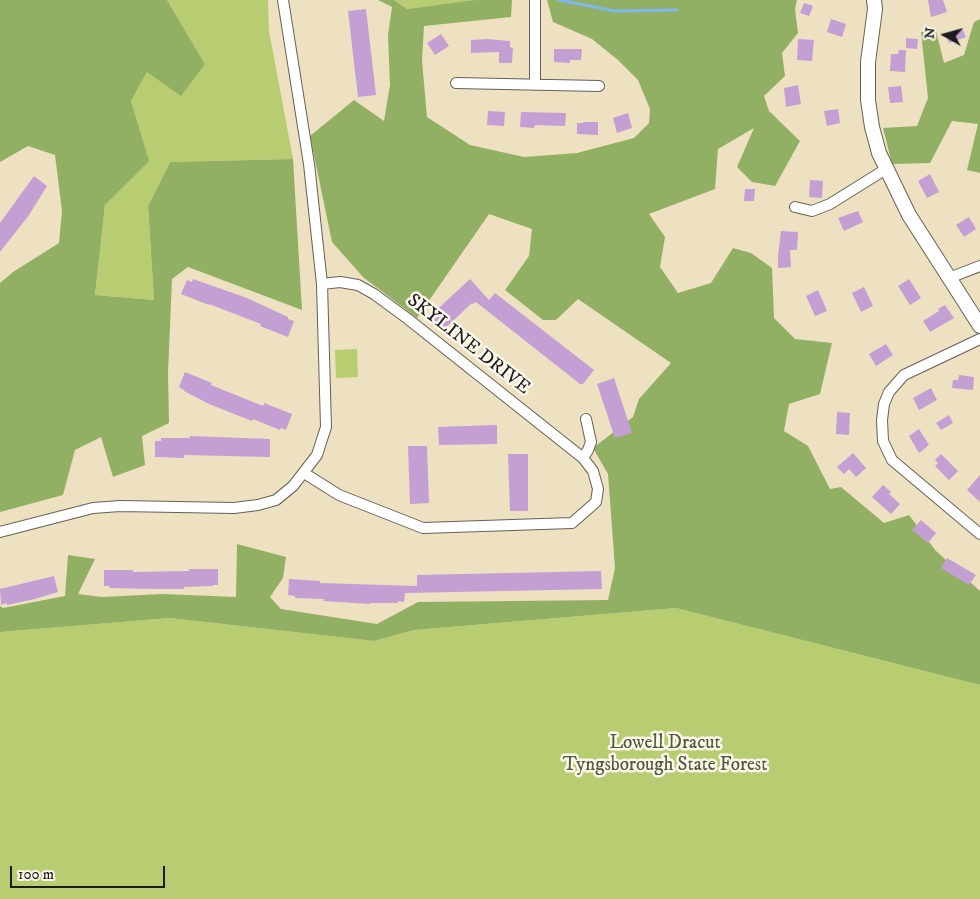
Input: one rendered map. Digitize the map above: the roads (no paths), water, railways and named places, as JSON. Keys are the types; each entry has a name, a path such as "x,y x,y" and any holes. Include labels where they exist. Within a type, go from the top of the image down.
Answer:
{"street":[{"path":"0,532 93,508 120,506 234,508 258,506 276,500 293,486 317,455 326,427 322,284 309,164 283,0"},
{"path":"535,0 535,85"},
{"path":"874,0 875,9 868,62 868,100 872,127 879,152 909,215 980,326"},
{"path":"456,83 599,86"},
{"path":"795,207 812,211 830,204 886,169"},
{"path":"949,278 980,266"},
{"name":"SKYLINE DRIVE","path":"304,473 339,495 423,528 572,523 596,502 598,489 593,471 582,458 411,321 374,294 358,285 340,282 322,284"},
{"path":"980,339 904,375 889,392 884,404 882,420 883,441 892,460 980,534"},
{"path":"582,458 591,442 586,419"}],"waterway":[{"path":"559,0 615,11 677,10"}],"park label":[{"name":"Lowell Dracut Tyngsborough State Forest","path":"665,755"}]}
